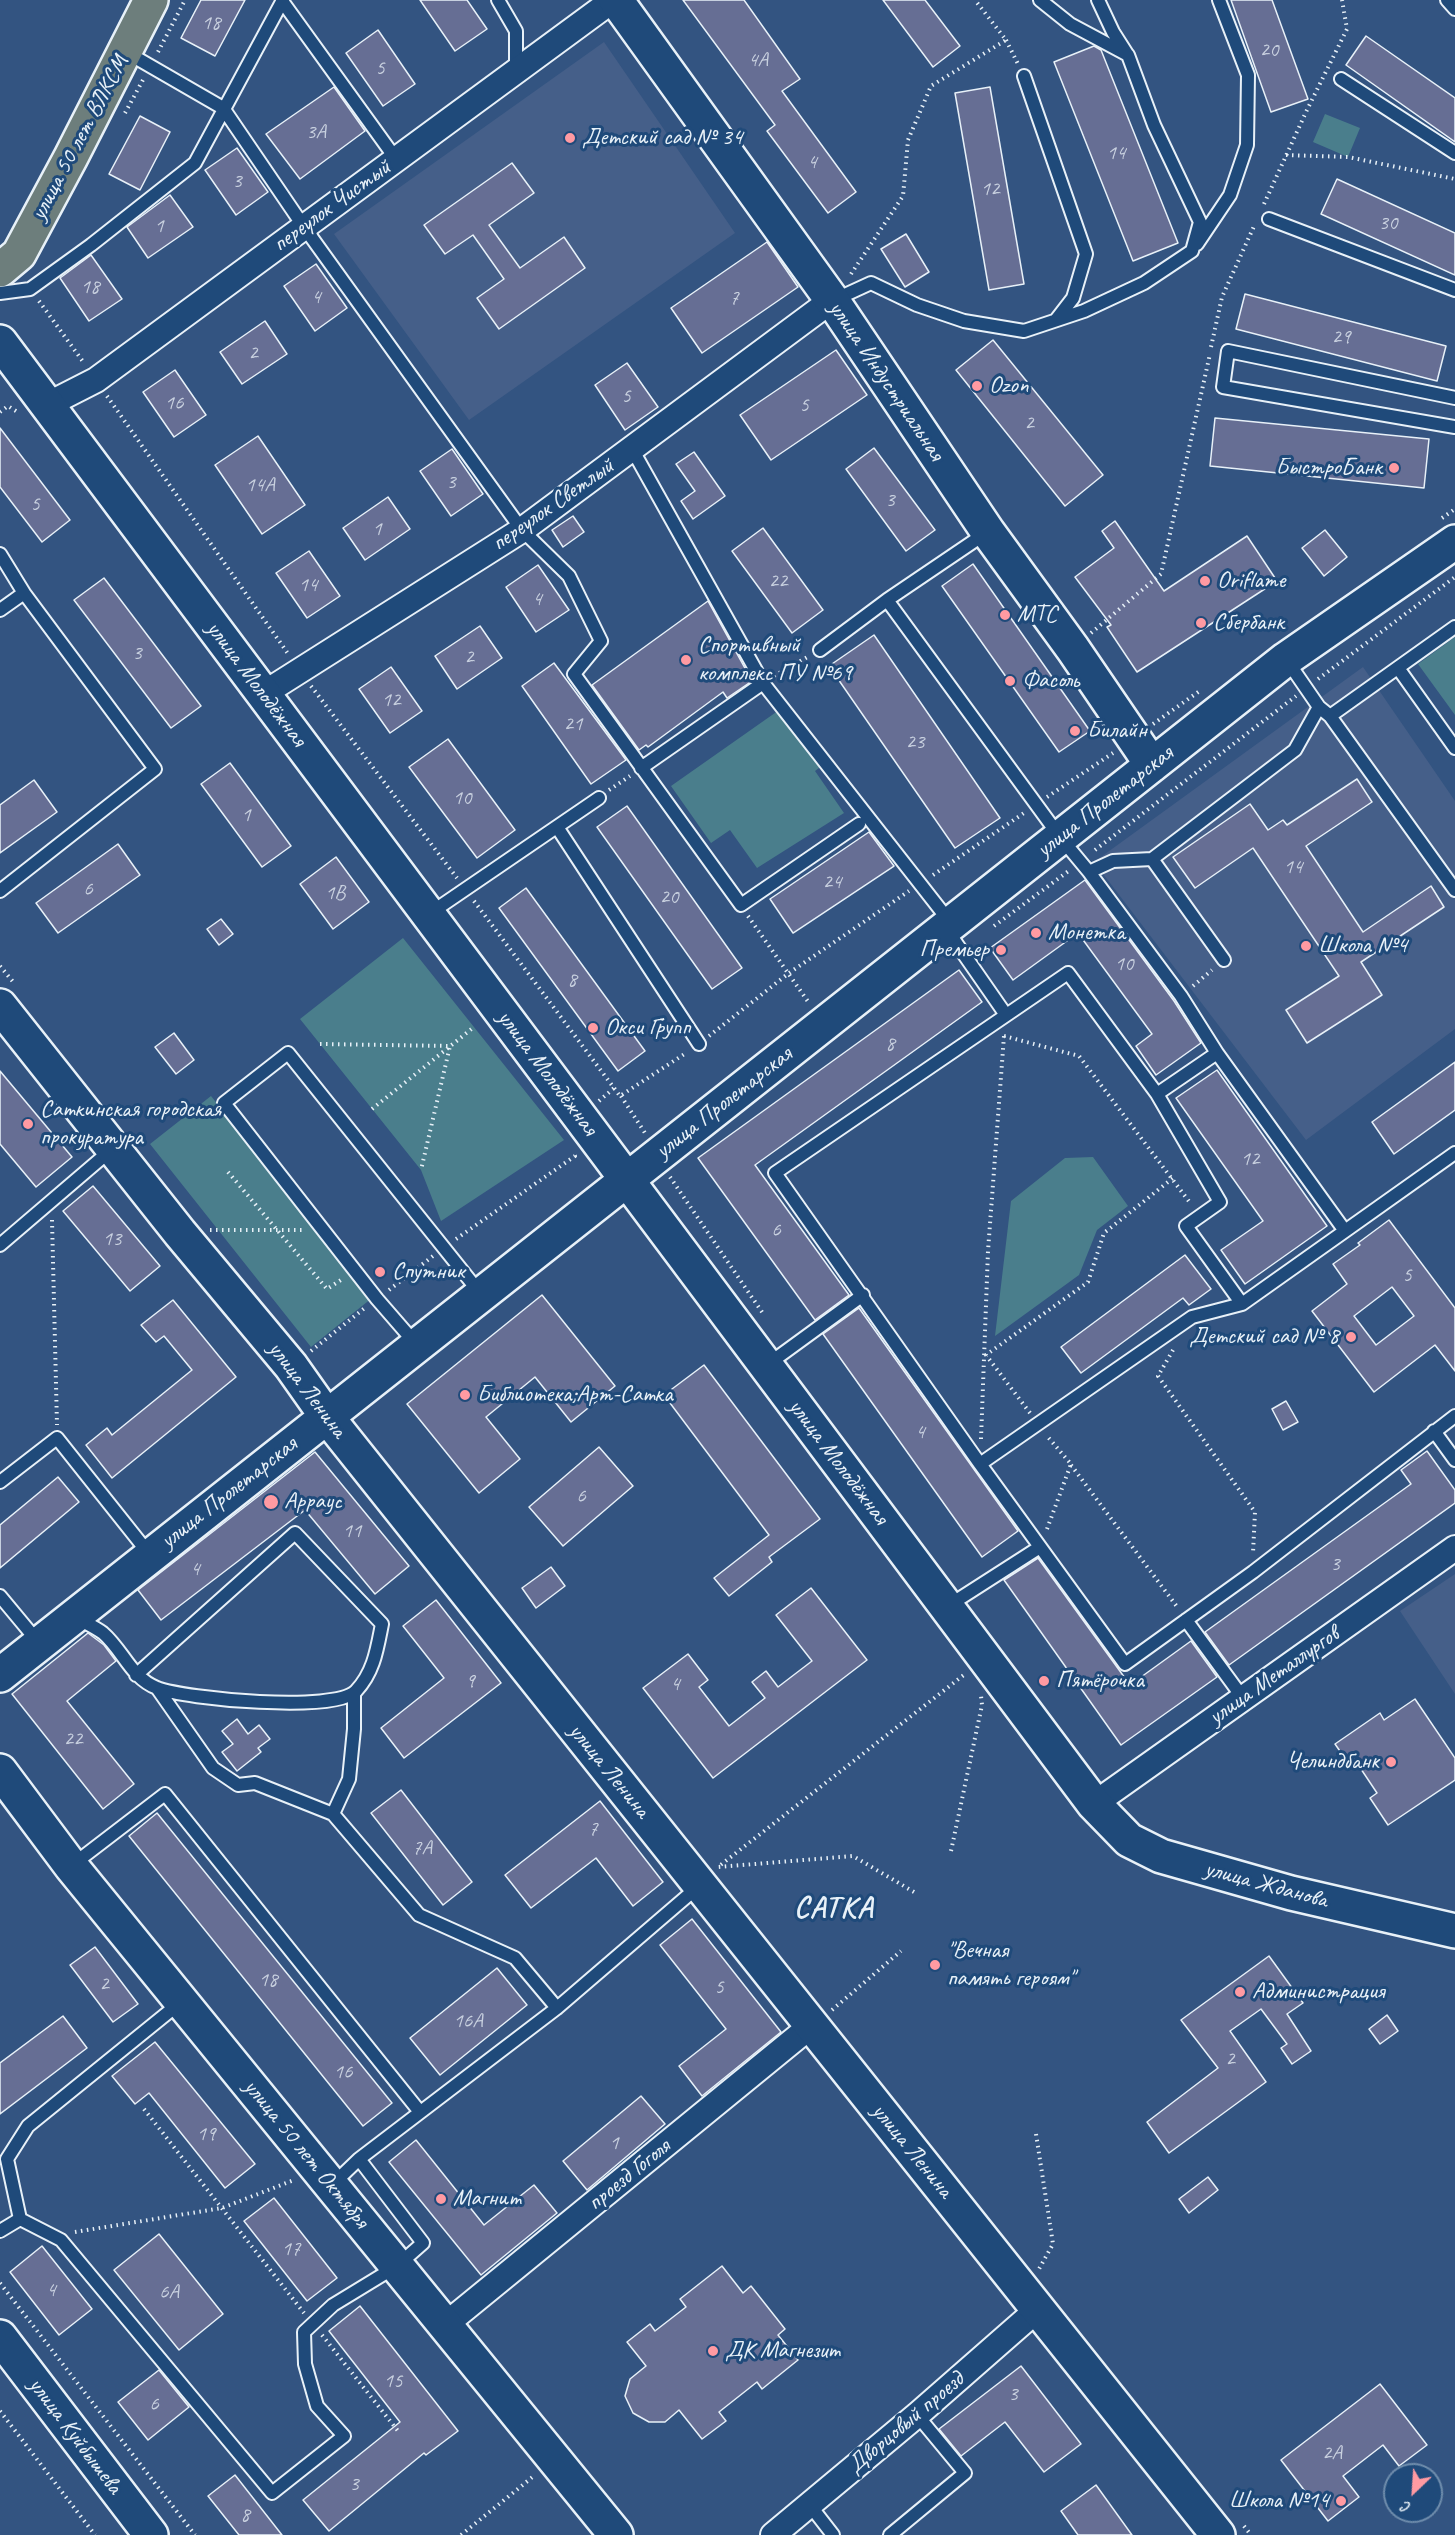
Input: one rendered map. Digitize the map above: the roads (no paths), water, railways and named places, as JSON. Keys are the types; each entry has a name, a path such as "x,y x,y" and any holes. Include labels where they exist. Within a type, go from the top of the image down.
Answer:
{"main road":[{"name":"улица 50 лет ВЛКСМ","path":"0,270 19,254 151,0"},
{"name":"улица Индустриальная","path":"615,0 832,300 988,532 1073,649 1152,765"},
{"name":"улица Молодёжная","path":"0,342 36,411 263,694 627,1180 777,1358 947,1607 1094,1804"},
{"name":"улица Пролетарская","path":"0,1675 824,1024 1069,850 1152,765 1286,659 1455,542"},
{"name":"улица Ленина","path":"7,995 113,1148 180,1233 291,1366 327,1417 700,1885 822,2018 1038,2309 1218,2535"},
{"name":"улица 50 лет Октября","path":"0,1771 71,1866 616,2535"},
{"name":"улица Жданова","path":"1094,1804 1129,1840 1161,1856 1291,1893 1455,1931"},
{"name":"улица Куйбышева","path":"0,2337 151,2535"}],"street":[{"name":"переулок Чистый","path":"36,411 96,380 615,0"},
{"name":"переулок Светлый","path":"263,694 522,530 832,300"},
{"name":"улица Металлургов","path":"1094,1804 1455,1548"},
{"name":"проезд Гоголя","path":"446,2325 822,2018"},
{"name":"Дворцовый проезд","path":"773,2535 917,2415 1038,2309"}],"lane":[{"path":"0,293 30,289 91,245 195,163 282,0 396,159"},
{"path":"498,0 516,31 516,71"},
{"path":"1040,0 1070,24 1128,55"},
{"path":"1098,0 1113,32 1128,55 1154,125 1200,222 1192,251"},
{"path":"832,300 871,283 917,305 964,321 1024,331 1084,310 1144,283 1192,251 1230,195 1247,145 1248,75 1219,0"},
{"path":"1447,0 1455,9"},
{"path":"125,51 223,108 304,227 522,530 569,576 601,642 574,674 741,905 859,824"},
{"path":"1024,76 1086,254 1073,298 1055,321"},
{"path":"1341,79 1455,153"},
{"path":"1262,217 1455,290"},
{"path":"1455,398 1228,351 1223,387 1455,426"},
{"path":"632,449 763,682 953,934 1005,1015"},
{"path":"820,650 887,600 988,532"},
{"path":"0,554 24,593 155,769 0,891"},
{"path":"0,610 24,593"},
{"path":"887,600 1069,850 1089,872 1181,996 1217,1053 1345,1231"},
{"path":"1330,716 1455,627"},
{"path":"1286,659 1319,707 1330,716 1455,890"},
{"path":"1398,668 1453,740"},
{"path":"641,768 763,682"},
{"path":"1089,872 1113,861 1152,859 1295,750 1319,707"},
{"path":"428,914 599,798"},
{"path":"557,827 699,1044"},
{"path":"1152,859 1224,960"},
{"path":"1242,1304 1186,1226 1220,1202 1157,1094 1068,973 775,1173 980,1464 1125,1664 1253,1572 1455,1416"},
{"path":"417,1345 377,1299 224,1103 288,1053 481,1294"},
{"path":"1157,1094 1217,1053"},
{"path":"0,1245 113,1148"},
{"path":"980,1464 1192,1317 1242,1304 1455,1153"},
{"path":"777,1358 863,1295"},
{"path":"1434,1431 1455,1460"},
{"path":"1,1480 57,1438 150,1556"},
{"path":"136,1675 295,1533 382,1624 373,1667 354,1693 354,1730 349,1779 333,1814"},
{"path":"947,1607 1040,1547"},
{"path":"0,1596 39,1644"},
{"path":"74,1617 103,1633 136,1675 157,1688 204,1699 276,1703 325,1702 354,1693"},
{"path":"1186,1620 1244,1698"},
{"path":"157,1688 213,1768 238,1785 255,1783 333,1814 419,1915 515,1958 557,2008"},
{"path":"71,1866 165,1794 420,2112"},
{"path":"326,2177 359,2159 557,2008 700,1885"},
{"path":"20,2220 7,2159 28,2126 182,2001"},
{"path":"20,2220 61,2240 272,2493 344,2436 317,2406 305,2364 304,2332 333,2305 397,2266 423,2242 359,2159"},
{"path":"0,2231 20,2220"},
{"path":"890,2535 965,2473 917,2415"},
{"path":"809,2504 834,2535"}],"place":[{"name":"Детский сад № 34","path":"570,138"},
{"name":"Ozon","path":"977,386"},
{"name":"БыстроБанк","path":"1394,468"},
{"name":"Oriflame","path":"1205,581"},
{"name":"МТС","path":"1005,615"},
{"name":"Сбербанк","path":"1201,623"},
{"name":"Спортивный комплекс ПУ №69","path":"686,660"},
{"name":"Фасоль","path":"1010,681"},
{"name":"Билайн","path":"1075,731"},
{"name":"Монетка","path":"1036,933"},
{"name":"Школа №4","path":"1306,946"},
{"name":"Премьер","path":"1001,950"},
{"name":"Окси Групп","path":"593,1028"},
{"name":"Саткинская городская прокуратура","path":"28,1124"},
{"name":"Спутник","path":"380,1272"},
{"name":"Детский сад № 8","path":"1351,1337"},
{"name":"Библиотека;Арт-Сатка","path":"465,1395"},
{"name":"Арраус","path":"271,1502"},
{"name":"Пятёрочка","path":"1044,1681"},
{"name":"Челиндбанк","path":"1391,1762"},
{"name":"\"Вечная память героям\"","path":"935,1965"},
{"name":"Администрация","path":"1240,1992"},
{"name":"Магнит","path":"441,2199"},
{"name":"ДК Магнезит","path":"713,2351"},
{"name":"Школа №14","path":"1341,2501"}],"district":[{"name":"САТКА","path":"834,1909"}]}
